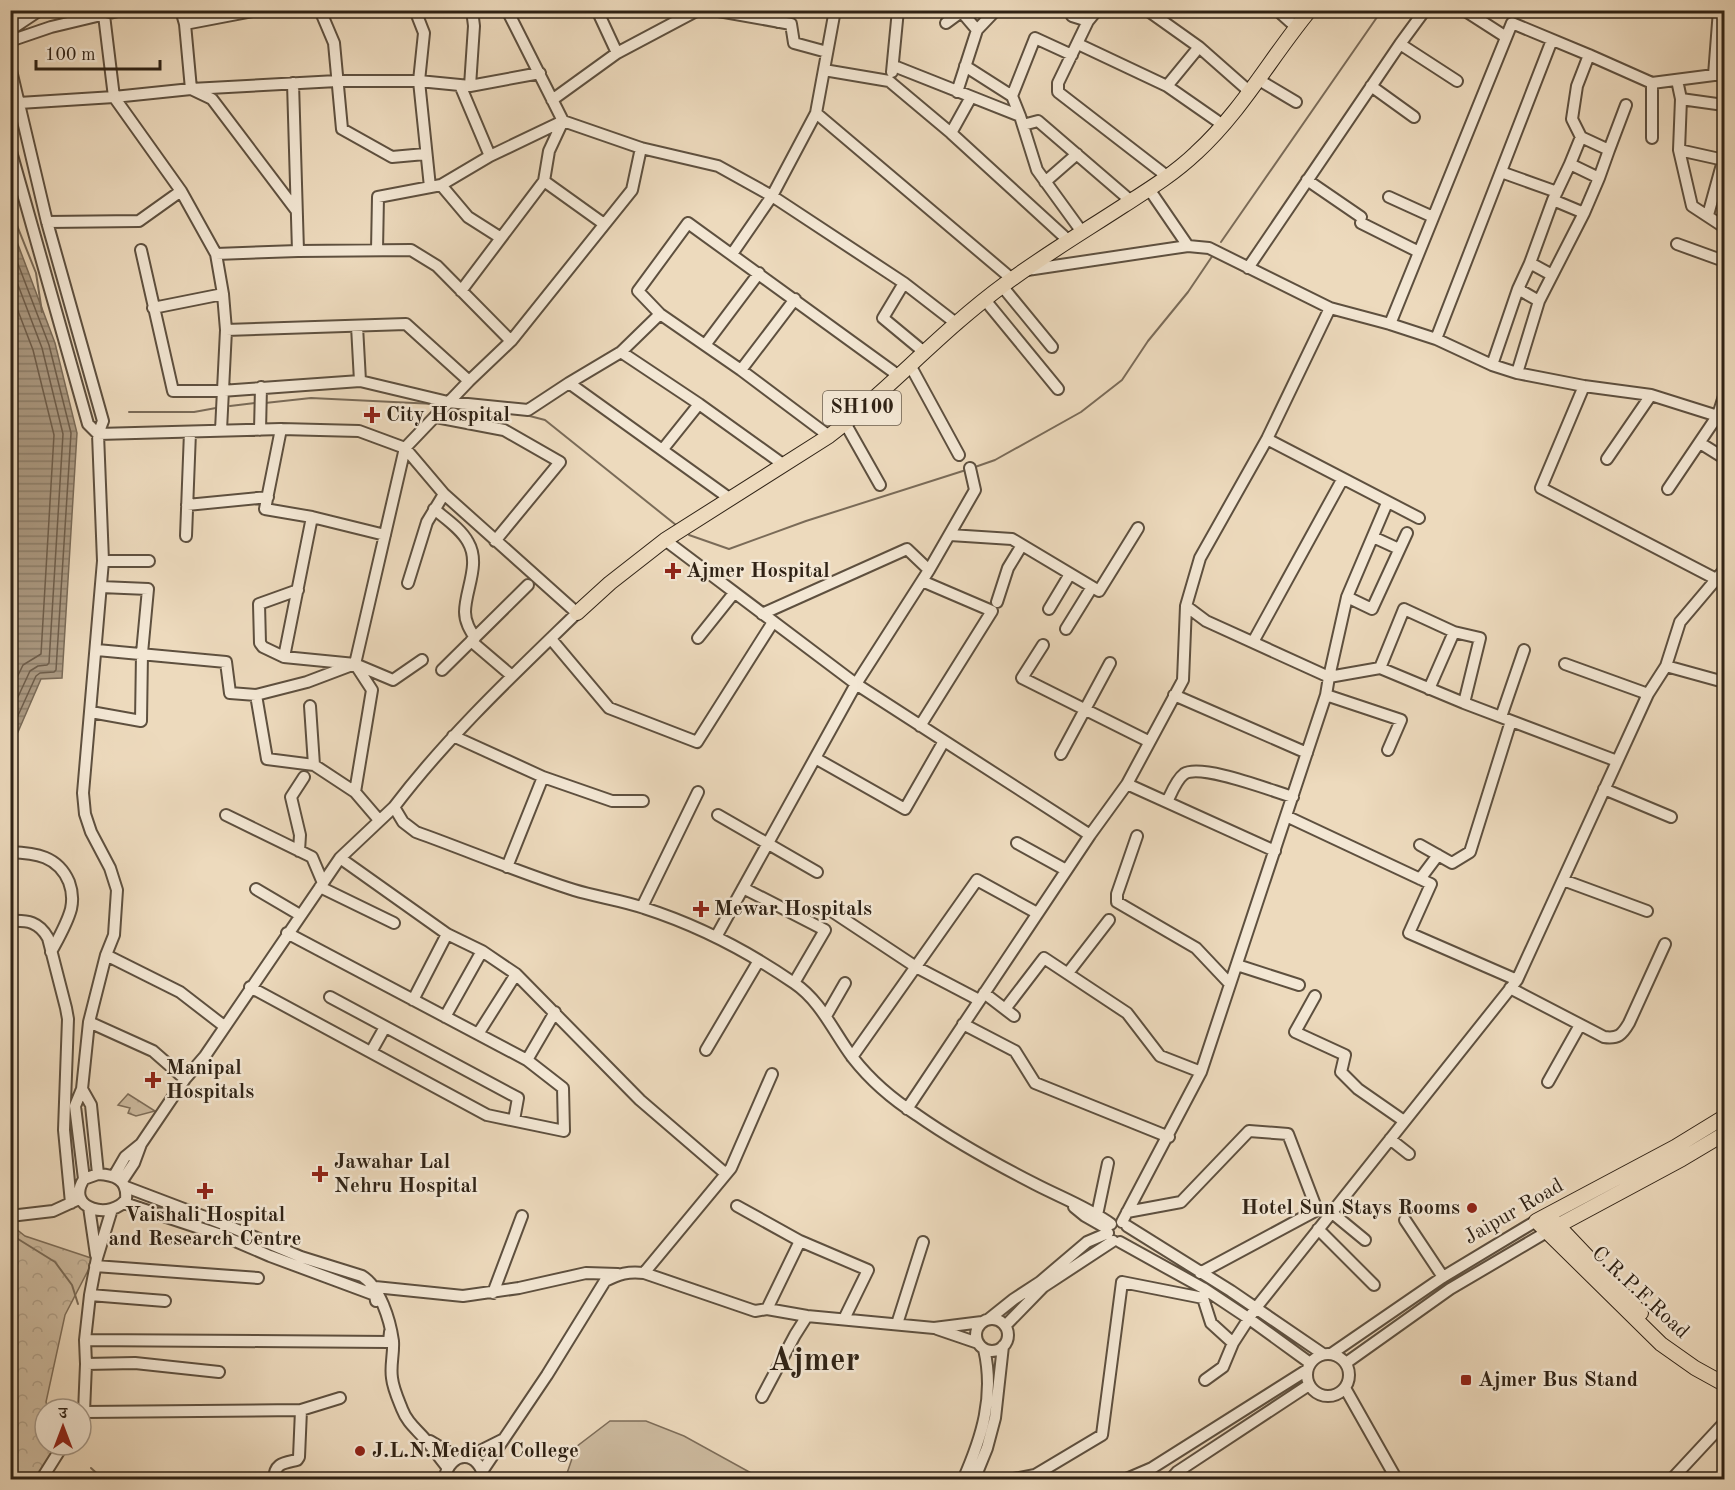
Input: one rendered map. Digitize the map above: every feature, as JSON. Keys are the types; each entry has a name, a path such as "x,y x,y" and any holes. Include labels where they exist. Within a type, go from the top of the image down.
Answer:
{"main road":[{"name":"SH100","path":"577,613 610,583 668,538 829,436 1007,282 1168,177 1223,125 1310,10"},
{"name":"Jaipur Road","path":"1542,1218 1675,1147 1725,1117"},
{"name":"Jaipur Road","path":"1551,1229 1725,1134"},
{"name":"C.R.P.F.Road","path":"1542,1218 1664,1341 1725,1384"},
{"name":"C.R.P.F.Road","path":"1677,1352 1725,1375"}],"street":[{"path":"10,30 40,10"},
{"path":"10,41 51,27 122,10"},
{"path":"181,10 185,24 191,89"},
{"path":"185,24 258,10"},
{"path":"320,10 334,43 342,129 392,157 425,153"},
{"path":"415,10 424,33 419,81 425,153 435,186 468,217 501,238"},
{"path":"472,10 474,26 465,86 490,156"},
{"path":"507,10 563,121 641,148 718,166 772,196 904,283 957,324"},
{"path":"597,10 617,53"},
{"path":"552,100 617,53 698,10"},
{"path":"713,10 791,24 794,43 827,52"},
{"path":"778,22 783,10"},
{"path":"732,254 772,196 816,113 835,10"},
{"path":"890,81 894,66 898,10"},
{"path":"957,92 977,30 996,10"},
{"path":"1097,10 1088,21 1058,83 1058,92 1168,177"},
{"path":"1147,10 1199,47 1250,92"},
{"path":"1277,10 1296,27"},
{"path":"1248,268 1425,10"},
{"path":"1464,10 1506,37"},
{"path":"946,23 960,11 977,30"},
{"path":"104,15 114,97 181,191 216,254 224,294 226,330 221,391 221,430"},
{"path":"1072,16 1088,21"},
{"path":"1390,324 1512,23 1652,84 1719,75 1721,17"},
{"path":"1012,96 1035,38 1072,55"},
{"path":"1436,339 1552,39"},
{"path":"1078,44 1167,86 1223,125"},
{"path":"1400,44 1457,81"},
{"path":"1167,86 1199,47"},
{"path":"1589,55 1577,86 1572,119 1581,137 1610,150"},
{"path":"10,66 47,222 103,421 98,434 103,561 92,712 84,775 85,814 91,832 110,868 117,890 114,936 106,955 89,1022 82,1089 75,1106 84,1179 75,1201 53,1211 10,1216"},
{"path":"894,66 1022,120 1038,121 1131,201"},
{"path":"965,66 1012,96 1022,120 1037,171 1082,232"},
{"path":"824,70 890,81 951,133 1069,241"},
{"path":"19,103 191,89 337,81 419,81 465,86 540,73"},
{"path":"1259,80 1296,102"},
{"path":"1677,80 1681,99 1679,150 1692,206 1725,226"},
{"path":"293,83 298,250"},
{"path":"1652,84 1652,138"},
{"path":"1371,86 1414,117"},
{"path":"191,89 212,99 296,210"},
{"path":"951,133 971,97"},
{"path":"1681,99 1725,105"},
{"path":"1516,373 1539,301 1584,213 1626,105"},
{"path":"816,113 1007,282 1052,347"},
{"path":"376,250 378,197 435,186 490,156 563,121"},
{"path":"461,291 544,181 549,151 563,121"},
{"path":"1492,365 1518,289 1581,137"},
{"path":"10,148 88,424 98,434 281,429 359,431 405,448 444,494 577,613 453,736 423,769 394,807 340,858 205,1056 186,1079 141,1144 134,1162 121,1181 126,1199 124,1203"},
{"path":"355,792 372,690 355,664 405,448 448,402 511,341 632,190 641,148"},
{"path":"1679,150 1724,159 1708,215"},
{"path":"1045,182 1077,154"},
{"path":"1570,164 1599,178"},
{"path":"1501,172 1555,196 1584,213"},
{"path":"284,193 295,173"},
{"path":"1307,180 1361,220 1419,252"},
{"path":"544,181 604,224"},
{"path":"1149,189 1188,246"},
{"path":"47,222 140,220 181,191"},
{"path":"1389,197 1433,218"},
{"path":"829,436 741,370 660,314 634,292 688,223 898,376"},
{"path":"1677,244 1725,261"},
{"path":"1024,270 1188,246 1209,248 1330,309 1390,324 1436,339 1492,365 1516,373 1584,386 1651,395 1721,417"},
{"path":"141,250 173,391 221,391 360,381 448,402 528,411 569,382 621,352 660,314"},
{"path":"216,254 298,250 411,250 437,266 511,341"},
{"path":"1530,263 1552,274"},
{"path":"705,345 759,273"},
{"path":"904,283 882,318 924,352"},
{"path":"1518,289 1539,301"},
{"path":"153,308 224,294"},
{"path":"741,370 795,299"},
{"path":"985,300 1058,389"},
{"path":"907,1109 1126,784 1183,680 1186,606 1200,558 1267,439 1330,309"},
{"path":"226,330 406,324 469,381"},
{"path":"357,326 360,381"},
{"path":"621,352 784,465"},
{"path":"910,365 959,455"},
{"path":"569,382 729,498"},
{"path":"1584,386 1541,488 1720,578"},
{"path":"260,430 261,387"},
{"path":"1607,459 1651,395"},
{"path":"1668,489 1721,417 1725,396"},
{"path":"663,449 699,404"},
{"path":"84,408 99,406"},
{"path":"436,417 504,430 560,462 495,541"},
{"path":"845,423 880,485"},
{"path":"281,429 262,497 265,509 312,517 385,535"},
{"path":"186,536 190,432"},
{"path":"1267,439 1419,518"},
{"path":"1700,443 1725,458"},
{"path":"716,937 856,684 929,570 975,490 970,468 964,484"},
{"path":"1254,642 1342,480"},
{"path":"408,583 420,542 444,494"},
{"path":"187,505 262,497"},
{"path":"974,1479 987,1448 989,1394 989,1379 976,1330 1014,1299 1040,1282 1087,1242 1112,1234 1128,1236 1125,1220 1201,1072 1326,695 1347,597 1388,503"},
{"path":"435,509 470,544 472,576 465,612 473,640 512,676"},
{"path":"284,657 312,517"},
{"path":"950,535 1012,539 1099,591 1138,528"},
{"path":"1347,597 1372,609 1407,532"},
{"path":"1373,537 1399,549"},
{"path":"668,538 734,593 856,684 1090,835"},
{"path":"997,602 1008,568 1022,545"},
{"path":"762,614 908,549 929,570"},
{"path":"103,561 149,561"},
{"path":"1205,1380 1223,1367 1233,1343 1251,1313 1513,984 1648,694 1666,666 1680,622 1725,570"},
{"path":"1049,609 1070,574"},
{"path":"920,726 992,610 922,581"},
{"path":"442,670 528,585"},
{"path":"92,712 141,721 142,653 148,589 101,587"},
{"path":"1066,629 1092,587"},
{"path":"297,590 260,604 260,643 263,647 284,657 355,664 393,680 422,660"},
{"path":"698,638 734,593"},
{"path":"1186,606 1206,621 1329,676 1380,668 1464,703 1617,761"},
{"path":"1380,668 1404,609 1454,632 1480,638 1464,703"},
{"path":"551,639 609,708 697,742 773,622"},
{"path":"1429,689 1454,632"},
{"path":"1043,645 1022,678 1148,741"},
{"path":"97,650 226,662 230,693 256,695 307,682 355,664"},
{"path":"1420,845 1452,863 1470,852 1524,650"},
{"path":"1061,754 1110,663"},
{"path":"1565,664 1648,694"},
{"path":"1666,666 1725,682"},
{"path":"256,695 267,759 314,765 355,792 379,820"},
{"path":"1174,695 1307,753"},
{"path":"1326,695 1401,720 1388,750"},
{"path":"310,706 314,765"},
{"path":"453,736 543,777 612,801 643,801"},
{"path":"815,758 905,809 944,741"},
{"path":"1167,802 1180,778 1195,771 1218,774 1293,797"},
{"path":"299,851 300,835 291,797 304,777"},
{"path":"507,867 543,777"},
{"path":"1126,784 1275,851"},
{"path":"1604,789 1671,817"},
{"path":"642,907 698,792"},
{"path":"394,807 403,822 416,832 574,890 642,907 680,920 716,937 794,983 804,990 826,1016 852,1057 879,1087 945,1135 985,1159 1097,1215 1112,1234"},
{"path":"226,814 312,857 321,885 394,923"},
{"path":"718,815 817,872"},
{"path":"1286,816 1431,884 1409,933 1513,984 1604,1037 1615,1039 1623,1034 1665,944"},
{"path":"1137,836 1117,894 1117,902 1196,948 1230,984"},
{"path":"1017,843 1066,870"},
{"path":"10,852 33,852 53,860 64,872 70,886 72,908 51,952"},
{"path":"1420,879 1438,855"},
{"path":"340,858 447,934 482,951 516,974 720,1181"},
{"path":"852,1057 977,879 1038,913"},
{"path":"1563,880 1647,911"},
{"path":"743,888 825,930 794,983"},
{"path":"256,889 300,915"},
{"path":"832,912 916,967 1009,1012 1044,958 1127,1013 1160,1056 1201,1072"},
{"path":"1068,973 1109,920"},
{"path":"10,921 34,923 43,928 48,938 68,1019 64,1130 75,1201"},
{"path":"250,987 488,1115 564,1131 563,1088 527,1060 287,933"},
{"path":"413,1000 447,934"},
{"path":"445,1017 482,951"},
{"path":"106,955 180,992 224,1026"},
{"path":"706,1050 758,962"},
{"path":"1237,965 1299,985"},
{"path":"478,1034 516,974"},
{"path":"826,1016 845,983"},
{"path":"1315,996 1295,1032 1345,1055 1341,1072 1358,1089 1404,1121"},
{"path":"330,997 518,1098 514,1120"},
{"path":"527,1060 555,1012"},
{"path":"89,1022 153,1051 186,1079"},
{"path":"963,1024 1015,1051 1035,1083 1168,1137"},
{"path":"1548,1082 1580,1025"},
{"path":"371,1052 385,1027"},
{"path":"644,1273 731,1168 772,1074"},
{"path":"82,1089 91,1105 98,1174"},
{"path":"1005,1326 1043,1287 1112,1234 1116,1221 1181,1202 1249,1131 1288,1134 1317,1210 1200,1273"},
{"path":"1390,1139 1409,1154"},
{"path":"1097,1215 1108,1163"},
{"path":"84,1179 98,1174 121,1181 223,1230 375,1295 390,1348"},
{"path":"1065,1199 1112,1234 1203,1288 1251,1313 1327,1354 1340,1357 1346,1363 1349,1371 1345,1388 1338,1394 1330,1396 1314,1391 1309,1385 1308,1367 1251,1313 1200,1273 1125,1220"},
{"path":"75,1201 96,1210 112,1209 124,1203 223,1230"},
{"path":"737,1206 800,1241 868,1270 844,1319"},
{"path":"89,1208 96,1262"},
{"path":"83,1397 85,1340 90,1295 96,1262 112,1209"},
{"path":"1331,1212 1365,1240"},
{"path":"493,1293 522,1216"},
{"name":"Jaipur Road","path":"1327,1354 1443,1277 1542,1218"},
{"path":"1405,1220 1443,1277"},
{"path":"1317,1229 1374,1285"},
{"name":"Jaipur Road","path":"1346,1363 1450,1289 1551,1229"},
{"path":"767,1309 800,1241"},
{"path":"897,1324 923,1242"},
{"path":"96,1262 258,1278"},
{"path":"300,1262 362,1276 375,1287 390,1328 392,1378 408,1423 422,1436 447,1467"},
{"path":"422,1436 462,1457 475,1461 484,1474 502,1440 547,1375 605,1281 628,1271 644,1273 755,1311 767,1309 807,1316 934,1328 996,1320 1005,1326 1008,1336 1003,1346 988,1424 963,1479"},
{"path":"375,1287 463,1296 493,1293 586,1273 618,1274"},
{"path":"1008,1479 1035,1475 1102,1435 1122,1282 1203,1298 1211,1323 1233,1343"},
{"path":"90,1295 165,1301"},
{"path":"762,1397 807,1316"},
{"path":"934,1328 993,1351 1003,1346"},
{"path":"85,1340 390,1348"},
{"path":"135,1363 136,1341"},
{"path":"1125,1479 1152,1468 1308,1367 1315,1358 1327,1354"},
{"path":"86,1364 135,1363 219,1372"},
{"path":"1174,1477 1309,1385"},
{"path":"1345,1388 1397,1479"},
{"path":"93,1413 302,1410 340,1398"},
{"path":"273,1479 279,1464 297,1460 299,1457 302,1410"},
{"path":"1671,1479 1725,1423"},
{"path":"444,1479 447,1467 462,1457 502,1440"},
{"path":"41,1479 55,1457"}],"green space":[{"path":"128,1094 155,1111 136,1116 128,1113 130,1108 118,1105"},
{"path":"10,1224 25,1236 94,1259 65,1315 47,1397 33,1397 33,1457 58,1457 47,1479 11,1479"},
{"path":"610,1421 646,1421 684,1436 762,1479 565,1479 576,1447"}],"water":[{"path":"11,226 55,343 77,433 62,678 41,679 11,748"}],"waterway":[{"path":"1221,242 1382,10"},
{"path":"10,208 36,273 42,312"},
{"path":"975,467 995,460 1081,412 1122,380 1148,341 1188,292 1213,255"},
{"path":"265,403 311,398 435,404"},
{"path":"230,406 255,403"},
{"path":"129,412 194,412 216,408"},
{"path":"522,414 545,420 676,525"},
{"path":"689,535 729,549 806,521 966,470"},
{"path":"10,1234 55,1262 72,1285 78,1304"},
{"path":"91,1468 104,1480"}],"place":[{"name":"City Hospital","path":"372,415"},
{"name":"Ajmer Hospital","path":"673,571"},
{"name":"Mewar Hospitals","path":"701,909"},
{"name":"Manipal Hospitals","path":"153,1080"},
{"name":"Jawahar Lal Nehru Hospital","path":"320,1174"},
{"name":"Vaishali Hospital and Research Centre","path":"205,1191"},
{"name":"Hotel Sun Stays Rooms","path":"1472,1208"},
{"name":"Ajmer Bus Stand","path":"1466,1380"},
{"name":"J.L.N.Medical College","path":"360,1451"}],"district":[{"name":"Ajmer","path":"814,1361"}]}
